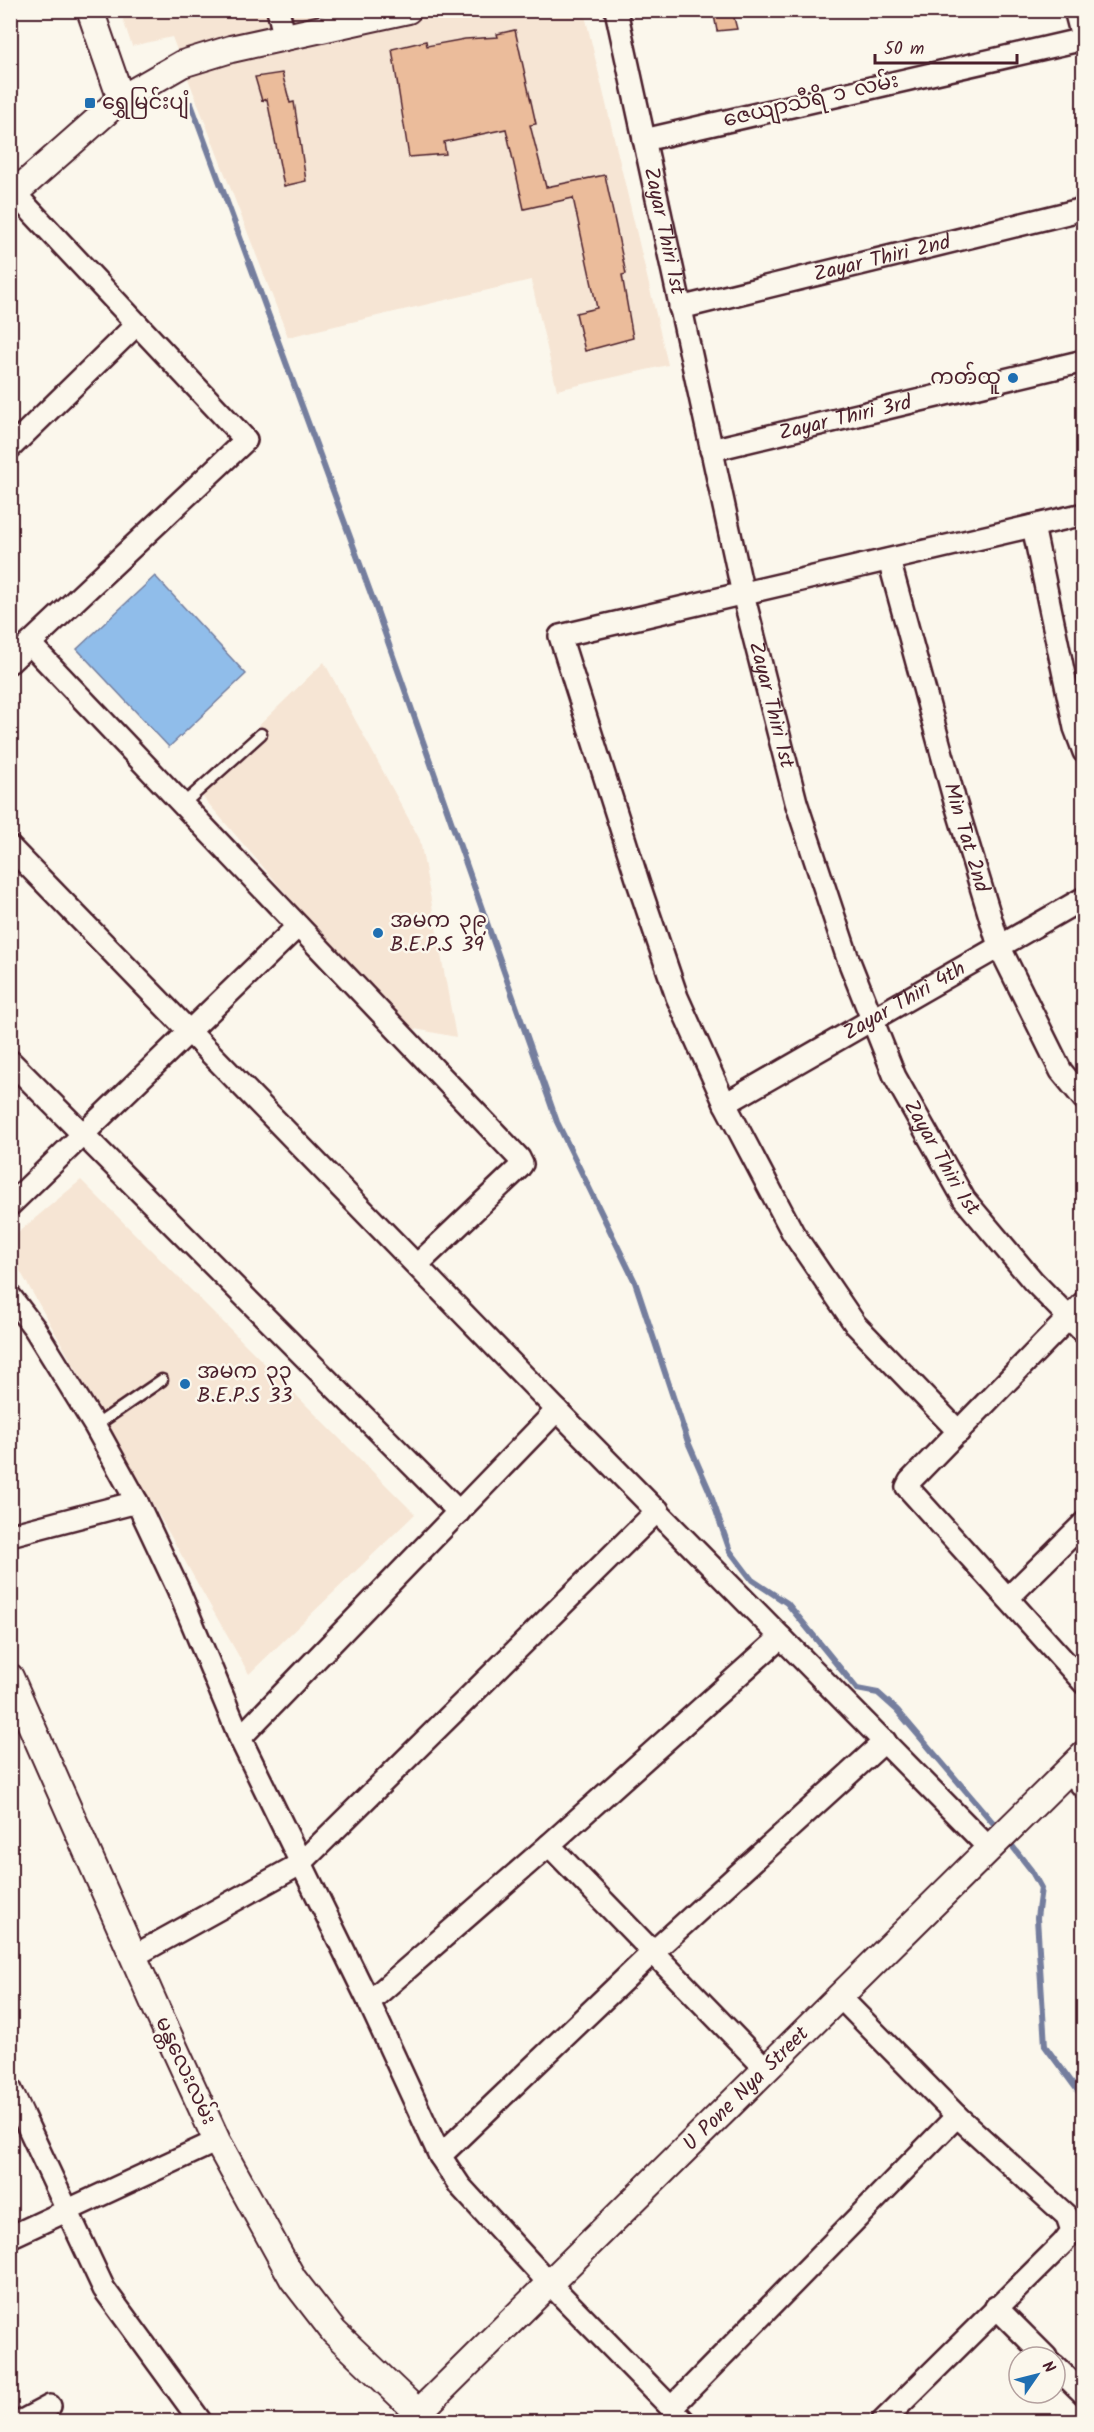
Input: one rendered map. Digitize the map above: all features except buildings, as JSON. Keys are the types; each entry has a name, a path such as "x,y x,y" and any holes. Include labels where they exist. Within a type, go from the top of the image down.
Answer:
{"street":[{"path":"90,10 121,99"},
{"path":"278,10 285,39"},
{"name":"Zayar Thiri 1st","path":"616,10 743,594 796,802 847,956 895,1077 964,1199 1033,1281 1083,1333"},
{"path":"1075,10 1083,41"},
{"path":"10,662 246,440 12,195 121,99 182,64 231,49 407,11"},
{"name":"ဇေယျာသီရိ ၁ လမ်း","path":"644,140 1083,41"},
{"name":"Zayar Thiri 2nd","path":"680,308 1083,209"},
{"path":"10,448 137,324"},
{"name":"Zayar Thiri 3rd","path":"711,450 1083,361"},
{"path":"959,1432 855,1324 793,1233 725,1104 677,997 560,636 1083,514"},
{"path":"1034,526 1075,728 1083,752"},
{"name":"Min Tat 2nd","path":"889,560 954,798 999,946 1062,1071 1083,1099"},
{"path":"30,644 519,1158 522,1164 418,1264"},
{"path":"10,848 418,1264 557,1410 989,1848"},
{"name":"Zayar Thiri 4th","path":"725,1104 1083,898"},
{"path":"10,1205 298,926"},
{"path":"10,1061 459,1512"},
{"path":"10,1296 35,1329 95,1426 137,1502 178,1589 240,1738 369,2002 440,2156 460,2186 549,2283 678,2414 957,2116"},
{"path":"1083,1302 910,1481 907,1487 1083,1683"},
{"path":"240,1738 557,1410"},
{"path":"10,1535 137,1502"},
{"path":"134,1956 300,1864 658,1510"},
{"path":"1008,1598 1083,1522"},
{"path":"369,2002 549,1845 781,1637"},
{"name":"မန္တလေးလမ်း","path":"10,1677 18,1712 134,1956 217,2141 293,2279 334,2332 418,2418"},
{"path":"440,2156 653,1952 885,1741"},
{"name":"U Pone Nya Street","path":"418,2418 549,2283 838,1996 989,1848 1078,1771"},
{"path":"549,1845 766,2069"},
{"path":"838,1996 957,2116 1067,2216 1072,2231 1063,2243 996,2307 886,2420"},
{"path":"10,2088 104,2289 201,2421"},
{"path":"10,2237 217,2141"},
{"path":"996,2307 1034,2345"},
{"path":"1067,2378 1083,2394"},
{"path":"20,2421 50,2406"}],"lane":[{"path":"182,805 261,734"},
{"path":"95,1426 162,1380"}],"shaded area":[{"path":"120,11 584,11 668,365 557,390 531,280 288,337 172,37 132,46"},
{"name":"အမက ၃၉ B.E.P.S 39","path":"324,662 420,840 456,1037 400,1026 195,788"},
{"name":"အမက ၃၃ B.E.P.S 33","path":"81,1180 415,1514 249,1674 11,1255 10,1239"}],"water":[{"path":"155,576 246,674 169,747 77,649"}],"waterway":[{"path":"191,104 375,605 557,1122 635,1282 688,1442 709,1490 730,1551 752,1580 787,1603 857,1689 878,1693 897,1710 1000,1831"},
{"path":"1006,1838 1031,1870 1041,1888 1037,1918 1045,2046 1084,2099"}],"place":[{"name":"ရွှေမြင်းပျံ","path":"90,103"},
{"name":"ကတ်ထူ","path":"1013,378"},
{"name":"အမက ၃၉ B.E.P.S 39","path":"378,933"},
{"name":"အမက ၃၃ B.E.P.S 33","path":"185,1384"}]}
